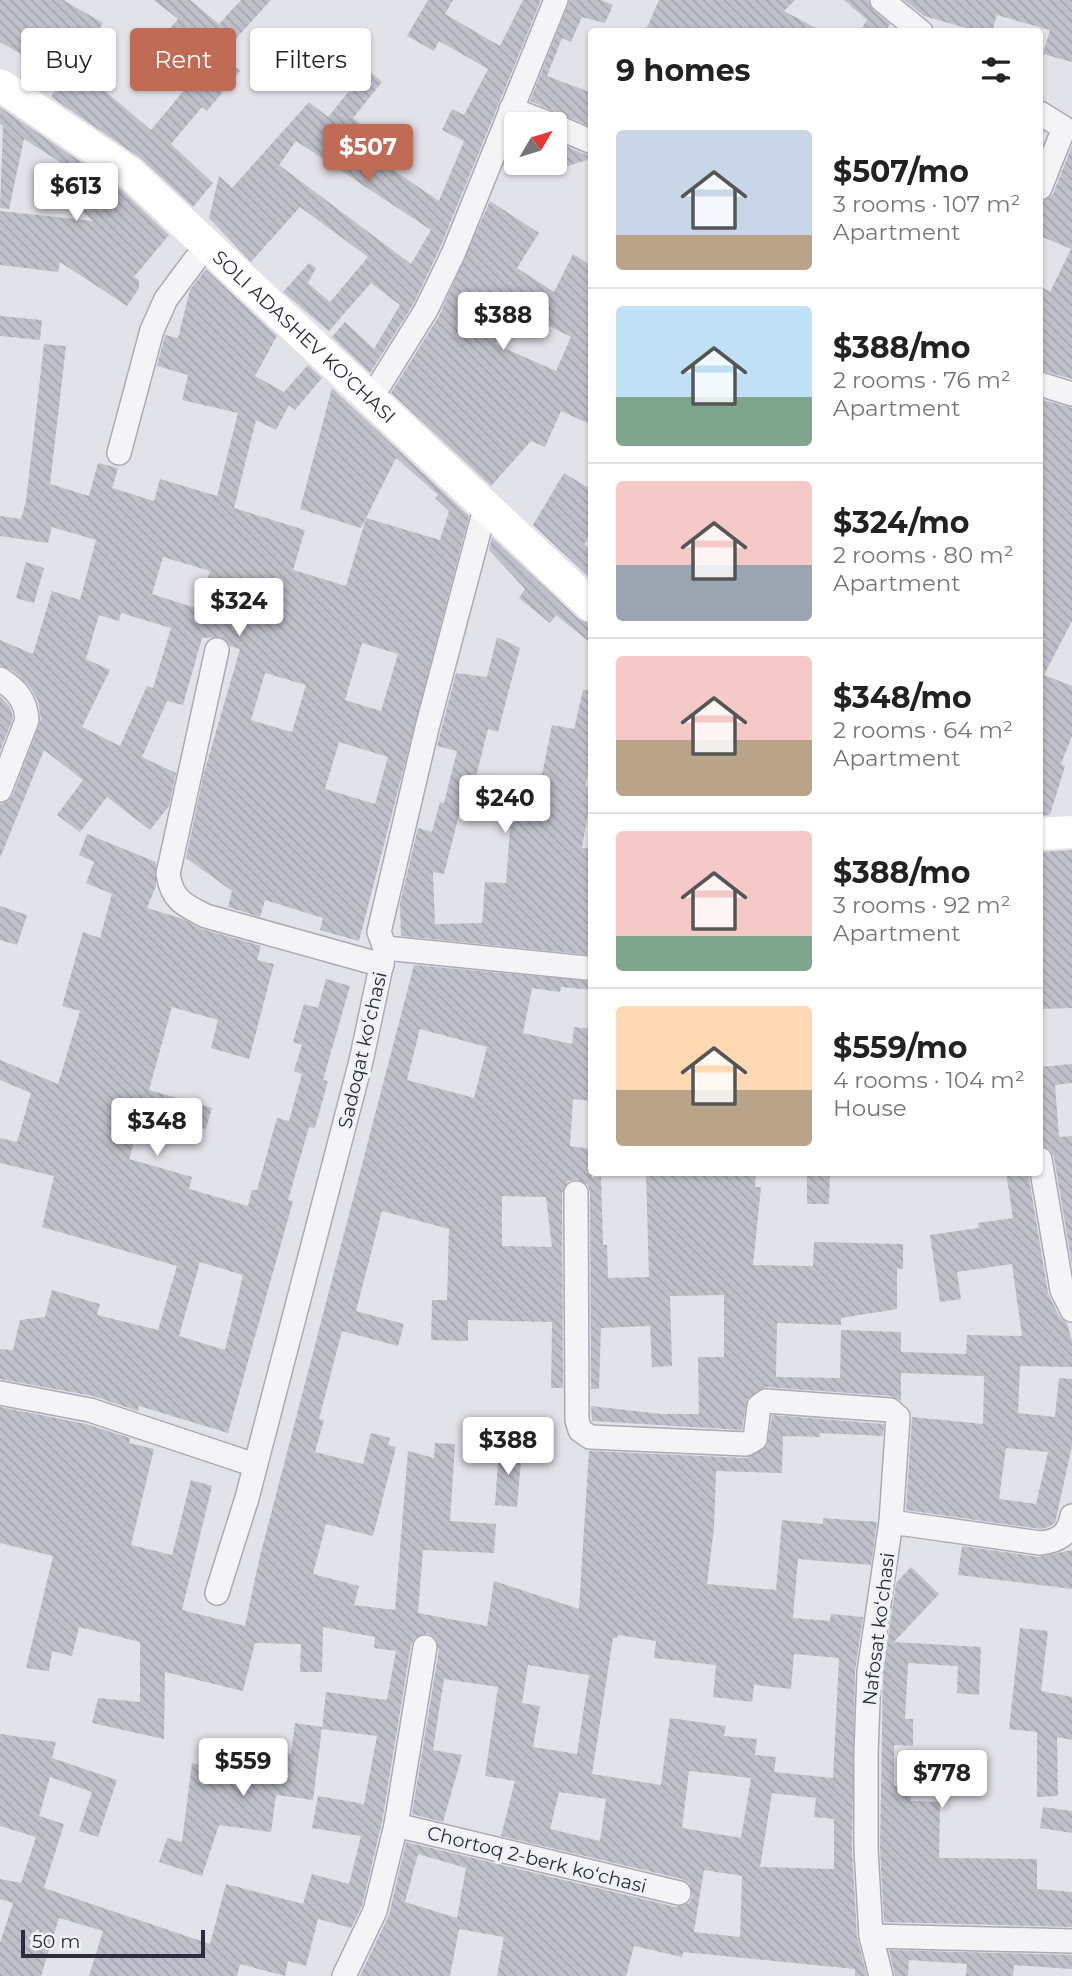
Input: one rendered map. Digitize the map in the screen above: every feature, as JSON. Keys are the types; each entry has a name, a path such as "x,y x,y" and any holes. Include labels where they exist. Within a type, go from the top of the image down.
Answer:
{"street":[{"path":"370,400 426,310 491,166 511,109 556,0"},
{"path":"882,0 910,28"},
{"name":"SOLI ADASHEV KO'CHASI","path":"0,85 130,173 588,602"},
{"path":"511,109 519,112"},
{"path":"1043,115 1064,128 1043,180"},
{"path":"567,131 588,140"},
{"path":"119,453 152,330 166,299 207,244"},
{"path":"1043,385 1072,394"},
{"name":"Sadoqat koʻchasi","path":"218,1593 255,1465 361,1060 383,956 379,932 427,728 486,505"},
{"path":"217,650 168,874 173,895 180,902 206,916 383,956 587,968"},
{"path":"0,679 13,687 22,698 27,720 0,790"},
{"path":"1043,834 1072,832"},
{"path":"1043,1176 1062,1290 1072,1310"},
{"name":"Nafosat koʻchasi","path":"576,1193 577,1420 580,1430 590,1437 746,1444 755,1439 759,1406 766,1401 890,1410 898,1418 891,1522 869,1672 866,1849 871,1937 881,1976"},
{"path":"0,1393 90,1410 255,1465"},
{"path":"891,1522 1015,1541 1063,1543 1072,1516"},
{"path":"344,1976 374,1912 396,1825 425,1647"},
{"name":"Chortoq 2-berk koʻchasi","path":"396,1825 679,1893"},
{"path":"871,1937 1072,1941"}],"building":[{"path":"0,0 63,0 103,23 100,28 21,28 21,54 0,42"},
{"path":"154,0 190,0 219,24 241,0 271,0 236,38 236,28 170,28 178,19"},
{"path":"428,0 453,0 445,14 500,46 523,0 541,0 440,248 414,303 370,373 332,337 345,322 374,349 400,305 371,283 329,331 283,292 309,263 316,268 308,283 330,302 368,257 300,207 251,262 209,218 219,176 232,188 309,102 328,117 349,91 371,91 371,72 382,82 353,118 379,139 368,153 439,201 464,141 442,130 452,109 464,115 488,69 439,41 434,51 407,36","holes":["296,141 431,230 411,264 279,165"]},
{"path":"570,0 601,0 613,5 605,23 582,17 571,42 562,38 547,76 588,91 588,125 567,117 567,112 556,112 530,101"},
{"path":"659,0 795,0 784,11 816,28 647,28"},
{"path":"844,0 868,0 873,10 890,24 888,28 862,28 867,20"},
{"path":"904,0 1072,0 1072,62 1043,54 1050,30 997,15 993,28 966,28 924,16"},
{"path":"55,91 105,91 151,130 183,91 224,91 207,111 202,107 171,144 213,183 193,207 140,158 51,97"},
{"path":"0,107 118,187 169,235 134,277 139,280 139,288 127,306 60,262 58,272 0,265 0,211 93,221 61,194 79,174 24,139 9,209 0,208 3,126 0,124"},
{"path":"567,146 588,155 587,160 567,166"},
{"path":"1072,146 1072,379 1043,371 1043,288 1050,292 1071,249 1043,237 1043,200 1053,194"},
{"path":"490,201 539,233 517,268 554,292 573,254 588,263 588,423 561,411 545,447 531,441 491,486 391,393 439,316","holes":["517,310 571,337 556,371 495,344"]},
{"path":"206,269 277,336 255,376 284,392 308,365 322,378 295,410 289,405 276,430 256,420 234,508 305,530 293,570 346,586 366,518 361,528 300,509 332,388 469,516 359,941 320,930 323,918 265,900 260,917 228,907 232,891 186,858 204,773 240,649 230,646 221,637 202,638 183,705 167,701 142,757 176,773 169,806 150,830 107,797 80,832 57,815 83,780 44,750 0,858 0,804 13,795 41,719 38,701 30,687 13,671 0,665 0,640 33,654 52,591 80,600 96,540 52,527 48,543 0,536 0,516 21,519 26,501 44,344 66,346 50,484 89,496 98,463 118,468 112,488 154,501 160,479 217,496 238,413 182,400 188,375 157,366 165,335 178,338 190,290","holes":["396,458 438,495 435,498 449,511 440,540 366,518","163,557 210,571 199,609 152,594","121,613 171,628 153,688 147,686 120,746 82,727 110,670 86,659 99,615 119,621","362,643 398,654 381,711 345,700","265,673 306,685 292,732 251,720","339,742 388,757 375,804 325,789"]},
{"path":"0,316 42,320 40,340 0,336"},
{"path":"1043,400 1072,408 1072,621 1044,675 1072,686 1072,736 1061,764 1065,766 1050,815 1043,816"},
{"path":"564,473 588,488 588,538 584,544 588,548 588,576 533,525"},
{"path":"492,537 579,619 588,622 588,641 556,615 550,623 519,598 525,589 489,550"},
{"path":"26,562 44,568 34,603 16,598"},
{"path":"497,637 520,648 498,732 488,729 474,784 538,795 552,725 574,729 583,690 588,691 588,774 585,786 588,787 588,813 582,848 588,849 588,955 401,936 400,903 418,828 432,832 440,802 444,803 457,751 437,746 456,673 487,677","holes":["461,807 511,816 506,883 485,882 482,923 435,924 433,872 444,874"]},
{"path":"0,696 10,707 13,718 0,751"},
{"path":"87,834 156,862 156,886 147,908 180,918 202,929 261,946 257,960 274,964 249,1059 211,1048 218,1020 172,1007 149,1090 212,1108 206,1129 144,1111 129,1159 192,1177 189,1189 248,1206 252,1190 257,1190 277,1118 289,1121 302,1074 294,1071 302,1045 293,1042 304,1004 318,1008 326,979 350,986 323,1080 328,1081 315,1128 309,1127 288,1200 293,1201 228,1433 139,1406 138,1411 93,1396 0,1379 0,1349 13,1350 20,1320 45,1317 52,1290 100,1304 97,1315 158,1330 177,1266 42,1227 54,1176 0,1163 0,1138 17,1142 31,1093 0,1080 0,1060 58,1084 80,1011 62,1006 83,932 100,938 112,894 86,883 94,862 79,855","holes":["200,1262 243,1275 225,1350 179,1336"]},
{"path":"1072,850 1072,1008 1043,1009 1043,852"},
{"path":"0,906 27,915 17,945 0,940"},
{"path":"414,965 588,981 588,990 561,987 560,992 532,988 523,1033 572,1044 574,1027 588,1029 588,1101 573,1099 570,1146 588,1148 588,1176 601,1177 603,1245 607,1245 608,1278 649,1277 646,1176 756,1176 755,1187 761,1187 753,1265 813,1266 814,1242 903,1244 903,1269 897,1268 897,1309 841,1318 841,1325 777,1323 776,1377 840,1378 841,1330 901,1332 901,1352 966,1354 967,1335 1022,1336 1012,1264 957,1272 961,1299 940,1302 930,1235 979,1228 978,1223 1013,1218 1007,1176 1029,1176 1048,1293 1059,1316 1067,1323 1072,1341 1072,1367 1020,1366 1018,1413 1055,1417 1059,1378 1072,1379 1072,1446 1055,1523 1048,1527 1040,1529 906,1510 912,1417 983,1424 984,1376 901,1373 901,1401 891,1396 766,1387 747,1399 742,1430 592,1421 591,1406 661,1414 699,1414 698,1357 724,1357 724,1295 670,1296 672,1366 652,1367 650,1326 601,1328 599,1389 591,1389 590,1193 588,1185 577,1179 568,1181 562,1193 563,1388 551,1388 552,1322 468,1320 468,1341 431,1340 432,1300 447,1300 449,1229 382,1211 356,1311 404,1324 398,1346 342,1331 319,1419 324,1420 315,1452 363,1464 371,1433 390,1438 388,1445 396,1447 373,1536 326,1524 313,1574 359,1586 354,1605 395,1610 408,1451 434,1458 435,1443 455,1444 450,1521 496,1524 494,1553 423,1550 418,1613 487,1626 494,1581 579,1609 589,1451 746,1458 767,1446 772,1415 884,1424 883,1436 820,1433 820,1437 783,1436 782,1473 716,1471 714,1528 707,1584 776,1590 782,1520 823,1524 823,1518 877,1522 871,1565 798,1559 793,1618 830,1621 831,1614 863,1617 855,1671 852,1849 857,1937 867,1976 855,1976 855,1969 683,1952 682,1957 634,1946 626,1976 497,1976 504,1937 459,1929 450,1976 360,1976 389,1915 406,1842 676,1907 689,1903 693,1896 689,1883 682,1879 501,1836 515,1781 485,1776 498,1687 444,1679 433,1750 462,1755 443,1822 412,1814 439,1649 434,1637 427,1633 415,1638 411,1645 382,1822 362,1906 351,1928 318,1919 306,1966 288,1961 285,1976 240,1964 237,1976 89,1976 103,1931 59,1918 41,1976 0,1976 0,1943 13,1903 0,1899 0,1879 21,1883 36,1837 0,1826 0,1734 56,1742 52,1758 117,1780 98,1837 79,1831 92,1792 50,1777 39,1816 64,1824 44,1888 210,1944 226,1884 303,1904 312,1874 349,1884 361,1836 312,1828 318,1796 364,1804 377,1736 322,1729 326,1692 387,1700 396,1651 374,1648 375,1637 323,1627 322,1672 300,1672 301,1644 255,1643 243,1691 165,1672 164,1739 92,1723 98,1698 140,1702 140,1642 79,1627 72,1656 52,1651 49,1671 26,1668 53,1556 0,1543 0,1407 86,1424 130,1438 129,1443 154,1449 131,1545 172,1555 191,1480 212,1486 182,1610 245,1626 259,1560","holes":["420,1029 487,1047 474,1098 407,1080","502,1196 546,1197 552,1247 502,1246","1006,1448 1048,1452 1036,1504 999,1499","618,1635 656,1641 654,1658 716,1665 713,1697 752,1702 754,1685 791,1689 794,1654 839,1658 833,1778 774,1772 776,1757 755,1755 757,1739 724,1736 726,1726 670,1718 661,1785 592,1774 613,1638","528,1665 589,1675 577,1754 533,1747 540,1706 522,1703","689,1771 751,1778 741,1838 682,1828","559,1792 606,1799 600,1841 550,1829","772,1793 816,1798 814,1817 834,1819 834,1869 760,1867","418,1854 466,1868 457,1918 405,1902","704,1870 742,1876 740,1937 694,1932"]},
{"path":"1072,1064 1072,1083 1055,1085 1059,1137 1072,1136 1072,1265 1054,1157 1050,1150 1043,1146 1043,1067"},
{"path":"807,1176 830,1176 829,1204 807,1204"},
{"path":"499,1448 522,1449 517,1507 495,1505"},
{"path":"962,1546 1038,1557 1072,1550 1072,1589 958,1575"},
{"path":"911,1567 939,1594 894,1642 981,1647 979,1695 957,1693 958,1666 908,1663 905,1719 913,1719 913,1746 894,1745 894,1786 911,1786 911,1801 940,1802 939,1858 1037,1859 1037,1889 1072,1892 1072,1927 884,1922 880,1849 883,1673 896,1583"},
{"path":"1020,1628 1048,1631 1041,1691 1072,1697 1072,1740 1057,1737 1058,1796 1037,1797 1037,1732 1009,1729"},
{"path":"295,1723 322,1727 313,1800 276,1795 271,1832 219,1825 202,1876 159,1862 167,1838 182,1842 192,1763 211,1768 210,1772 241,1776 256,1772 259,1750 291,1754"},
{"path":"1043,1807 1072,1811 1072,1833 1040,1828"},
{"path":"889,1950 1072,1955 1072,1969 1014,1965 1013,1976 966,1976 967,1964 909,1960 908,1976 895,1976"}]}
